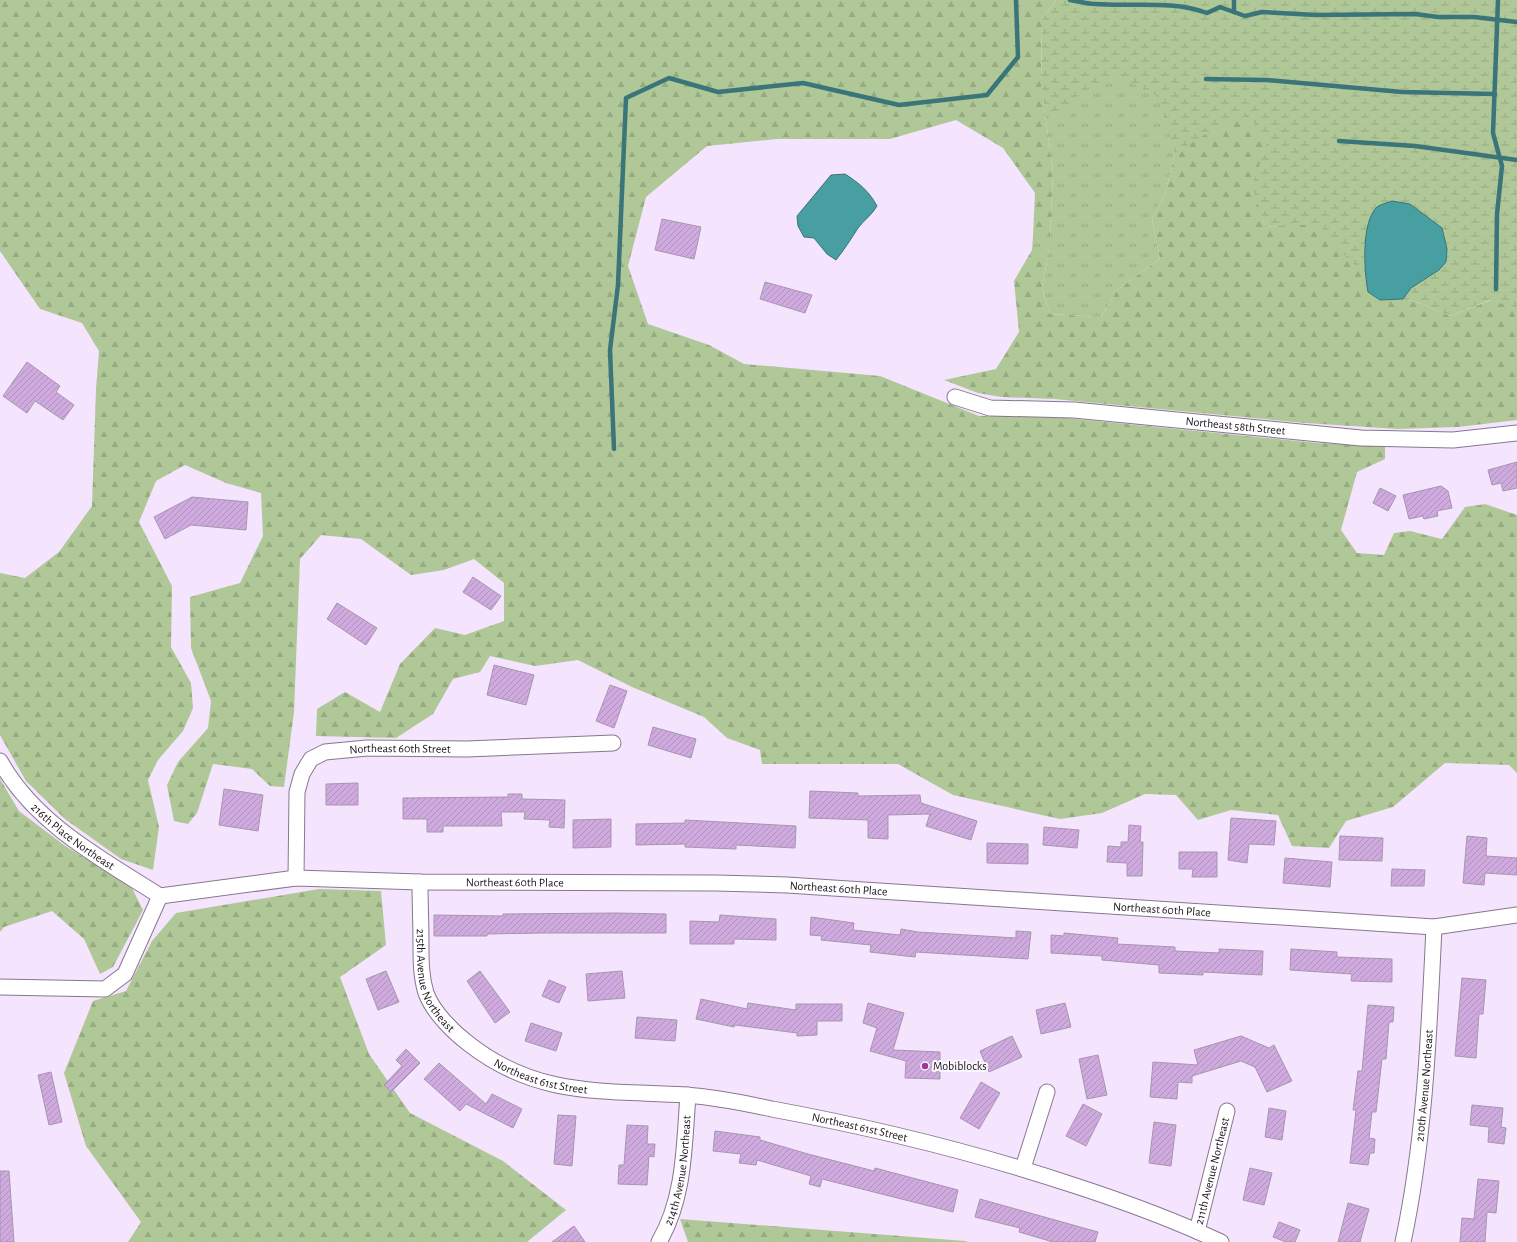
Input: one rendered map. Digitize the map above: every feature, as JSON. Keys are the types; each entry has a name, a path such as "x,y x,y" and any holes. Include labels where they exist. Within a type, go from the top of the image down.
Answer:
{"street":[{"name":"Northeast 58th Street","path":"955,397 990,408 1074,410 1361,438 1453,440 1517,433"},
{"name":"Northeast 60th Street","path":"296,878 297,792 302,774 311,759 325,752 367,748 467,749 613,743"},
{"name":"216th Place Northeast","path":"0,761 6,772 39,811 76,844 160,896"},
{"name":"Northeast 60th Place","path":"160,896 296,878 420,882 716,883 787,885 1434,927 1517,915"},
{"name":"215th Avenue Northeast","path":"420,882 422,978 426,994 433,1007 445,1021 467,1043 489,1059"},
{"path":"0,987 89,990 105,989 118,981 125,974 160,896"},
{"name":"210th Avenue Northeast","path":"1403,1242 1412,1200 1423,1106 1430,1020 1434,927"},
{"name":"Northeast 61st Street","path":"489,1059 522,1075 564,1087 586,1091 688,1095 770,1108 966,1151 1023,1168 1118,1200 1221,1242"},
{"path":"1023,1168 1047,1092"},
{"name":"214th Avenue Northeast","path":"659,1242 677,1202 681,1179 688,1095"},
{"name":"211th Avenue Northeast","path":"1197,1231 1227,1111"}],"green space":[{"path":"0,0 1056,0 1042,19 1041,84 1053,172 1050,236 1033,236 1035,193 1003,148 956,120 890,139 777,139 707,146 646,197 628,266 648,324 709,345 744,364 880,376 979,416 1036,415 1318,443 1385,446 1385,459 1357,472 1341,530 1357,553 1384,555 1394,533 1410,531 1442,539 1465,507 1485,504 1517,515 1517,773 1509,765 1445,763 1393,807 1346,821 1329,848 1292,846 1278,815 1231,810 1198,820 1176,795 1145,794 1102,813 1060,819 953,795 898,764 762,764 760,750 727,738 704,717 632,687 578,660 535,666 490,656 480,672 453,679 433,714 396,738 316,736 317,709 345,692 380,712 400,664 435,628 465,635 504,621 504,583 474,559 444,570 411,575 361,539 321,535 300,559 294,712 284,787 270,786 252,769 213,764 197,813 188,824 174,821 167,785 178,762 208,728 211,701 191,648 190,597 240,583 263,536 261,493 226,483 185,465 156,481 139,522 172,586 171,647 191,683 193,708 183,731 158,760 148,780 159,827 153,870 121,859 65,819 26,781 0,735 0,573 25,578 59,552 92,506 96,389 99,351 82,323 40,309 0,251"},
{"path":"1056,0 1517,0 1517,308 1490,300 1380,300 1175,153 1165,194 1152,219 1160,259 1117,290 1101,317 1050,314 1042,288 1049,250 1032,250 1033,236 1050,236 1053,172 1041,84"},
{"path":"1056,0 1517,0 1517,308 1490,300 1450,316 1420,303 1403,299 1410,288 1439,270 1446,262 1447,249 1410,204 1392,201 1382,204 1375,210 1370,219 1367,230 1365,273 1338,250 1319,224 1265,227 1252,186 1267,142 1248,115 1212,130 1175,153 1158,97 1119,76 1082,92 1047,125 1041,84 1042,19"},
{"path":"1248,115 1268,142 1252,186 1265,227 1319,224 1338,250 1365,273 1368,292 1380,300 1403,299 1420,303 1450,316 1491,300 1517,308 1517,420 1458,427 1398,429 1305,423 1054,399 1001,397 978,393 944,380 996,369 1019,332 1014,281 1032,250 1049,250 1042,288 1050,314 1101,317 1117,290 1160,259 1152,219 1165,194 1175,153 1212,130"},
{"path":"0,779 19,811 64,845 132,888 143,910 113,967 100,974 84,939 52,911 4,927 0,932"},
{"path":"319,889 381,891 386,945 340,977 369,1054 410,1113 503,1161 566,1210 527,1242 128,1242 141,1222 86,1146 64,1073 93,1001 126,991 152,941 176,913"},
{"path":"680,1219 965,1241 968,1242 688,1242"}],"shaded area":[{"path":"845,174 871,196 877,206 858,228 836,260 827,254 814,238 804,237 798,226 797,216 831,175"},
{"path":"1392,201 1410,204 1442,228 1447,249 1446,262 1439,270 1411,288 1403,299 1380,300 1368,292 1365,272 1366,235 1368,224 1377,207"}],"building":[{"path":"662,219 701,227 694,259 655,250"},
{"path":"765,282 812,295 805,313 760,299"},
{"path":"27,362 60,386 56,392 74,405 63,420 35,401 27,413 3,396"},
{"path":"1517,462 1517,488 1503,491 1501,483 1492,485 1488,470"},
{"path":"1441,486 1448,491 1452,508 1437,511 1438,516 1424,519 1423,516 1409,519 1403,495"},
{"path":"1380,488 1396,496 1388,511 1373,503"},
{"path":"192,497 248,502 246,530 191,525 165,539 154,517"},
{"path":"473,577 501,596 491,610 463,592"},
{"path":"337,603 377,628 366,645 327,619"},
{"path":"494,665 534,675 526,705 487,695"},
{"path":"610,685 627,691 614,728 596,721"},
{"path":"653,727 696,739 691,758 648,745"},
{"path":"358,783 358,805 326,805 326,784"},
{"path":"224,789 263,795 258,831 219,825"},
{"path":"810,791 858,793 858,796 920,795 921,803 977,821 971,840 926,826 930,814 888,815 888,839 868,838 868,820 809,818"},
{"path":"508,794 522,794 522,799 565,800 564,828 549,827 550,820 524,819 525,812 501,812 502,826 443,826 443,832 427,832 427,819 403,819 403,798 508,797"},
{"path":"1231,818 1276,821 1274,845 1249,844 1247,863 1228,860"},
{"path":"611,819 611,847 573,848 573,820"},
{"path":"685,820 796,826 795,848 736,845 736,849 685,847 685,844 636,845 636,824 685,823"},
{"path":"1129,825 1141,826 1140,842 1143,842 1142,876 1127,876 1127,863 1107,862 1108,846 1121,847 1121,842 1128,842"},
{"path":"1044,827 1079,830 1077,848 1043,845"},
{"path":"1340,836 1383,838 1382,861 1339,860"},
{"path":"1467,836 1487,838 1486,856 1517,858 1517,875 1485,873 1484,885 1463,883"},
{"path":"987,843 1028,844 1028,864 987,863"},
{"path":"1179,852 1217,852 1217,877 1192,877 1193,869 1179,869"},
{"path":"1285,858 1332,862 1330,887 1283,883"},
{"path":"1392,869 1425,870 1424,886 1391,886"},
{"path":"503,914 666,914 666,933 543,933 487,934 487,936 434,936 434,915 503,916"},
{"path":"720,915 776,919 776,940 734,939 734,944 690,944 690,921 719,922"},
{"path":"811,917 854,923 853,930 900,935 901,929 918,932 1016,938 1016,931 1031,932 1028,959 916,952 915,957 870,952 871,945 821,940 822,936 810,935"},
{"path":"1064,933 1118,938 1117,944 1175,947 1175,951 1219,953 1219,949 1263,951 1262,975 1203,972 1203,975 1159,973 1159,965 1102,960 1102,956 1051,953 1051,935 1064,936"},
{"path":"1291,949 1337,952 1337,957 1392,959 1392,982 1351,981 1352,974 1290,970"},
{"path":"386,971 399,1002 378,1010 366,979"},
{"path":"480,971 510,1012 495,1023 467,981"},
{"path":"622,971 625,998 588,1001 586,974"},
{"path":"1462,978 1486,980 1483,1014 1479,1014 1476,1058 1455,1056"},
{"path":"549,980 566,987 559,1003 542,996"},
{"path":"701,999 747,1009 748,1003 796,1010 796,1004 842,1004 842,1021 817,1021 817,1035 797,1036 797,1033 735,1025 734,1027 696,1019"},
{"path":"868,1003 904,1013 893,1050 940,1052 940,1079 905,1078 906,1061 870,1051 877,1028 863,1023"},
{"path":"1065,1003 1071,1027 1041,1034 1036,1010"},
{"path":"1368,1005 1394,1007 1393,1022 1389,1022 1386,1059 1382,1059 1376,1112 1372,1112 1369,1138 1375,1139 1374,1153 1370,1153 1368,1165 1350,1163 1356,1110 1353,1110 1358,1071 1362,1071"},
{"path":"637,1017 677,1020 675,1041 635,1038"},
{"path":"531,1023 562,1033 556,1051 525,1041"},
{"path":"1012,1036 1022,1057 989,1072 980,1051"},
{"path":"1241,1036 1269,1048 1274,1045 1292,1081 1267,1092 1255,1067 1241,1061 1192,1076 1192,1083 1178,1082 1177,1099 1150,1097 1153,1062 1198,1065 1194,1050"},
{"path":"406,1049 420,1063 391,1092 384,1085 402,1066 396,1060"},
{"path":"1098,1055 1107,1095 1087,1099 1079,1059"},
{"path":"439,1063 486,1104 492,1094 522,1109 513,1128 466,1104 460,1111 424,1079"},
{"path":"51,1072 62,1122 49,1125 38,1075"},
{"path":"981,1082 1000,1093 979,1129 960,1118"},
{"path":"1083,1104 1102,1114 1086,1146 1066,1136"},
{"path":"1472,1105 1503,1108 1501,1127 1506,1128 1504,1144 1488,1142 1489,1127 1470,1125"},
{"path":"1269,1108 1286,1111 1282,1140 1265,1137"},
{"path":"558,1115 576,1116 572,1166 554,1164"},
{"path":"1154,1122 1176,1125 1171,1166 1149,1163"},
{"path":"627,1125 648,1126 647,1144 655,1144 654,1157 649,1156 647,1185 618,1184 619,1165 624,1165"},
{"path":"715,1131 760,1137 760,1140 808,1154 874,1171 875,1168 958,1190 953,1212 822,1179 820,1187 809,1184 811,1176 757,1160 756,1165 739,1163 741,1154 713,1151"},
{"path":"1250,1168 1272,1173 1264,1205 1243,1200"},
{"path":"0,1171 9,1171 14,1242 0,1242"},
{"path":"1478,1179 1499,1181 1496,1213 1487,1212 1485,1242 1460,1242 1462,1218 1474,1219"},
{"path":"980,1199 1098,1232 1095,1242 1053,1242 1019,1232 1020,1228 975,1217"},
{"path":"1348,1203 1369,1209 1360,1242 1338,1242"},
{"path":"1279,1222 1300,1230 1295,1242 1286,1242 1273,1237"},
{"path":"574,1226 585,1242 552,1242"}],"waterway":[{"path":"614,449 610,350 618,285 626,98 669,78 718,92 803,83 899,105 987,95 1018,57 1016,0"},
{"path":"1070,0 1109,5 1166,5 1194,9 1207,13 1220,7 1245,16 1262,12 1316,15 1415,14 1438,17 1474,17 1517,22"},
{"path":"1234,0 1234,12"},
{"path":"1496,289 1497,214 1502,166 1493,133 1498,0"},
{"path":"1206,79 1266,80 1402,92 1495,94"},
{"path":"1339,141 1415,146 1517,160"}],"place":[{"name":"Mobiblocks","path":"925,1066"}]}
